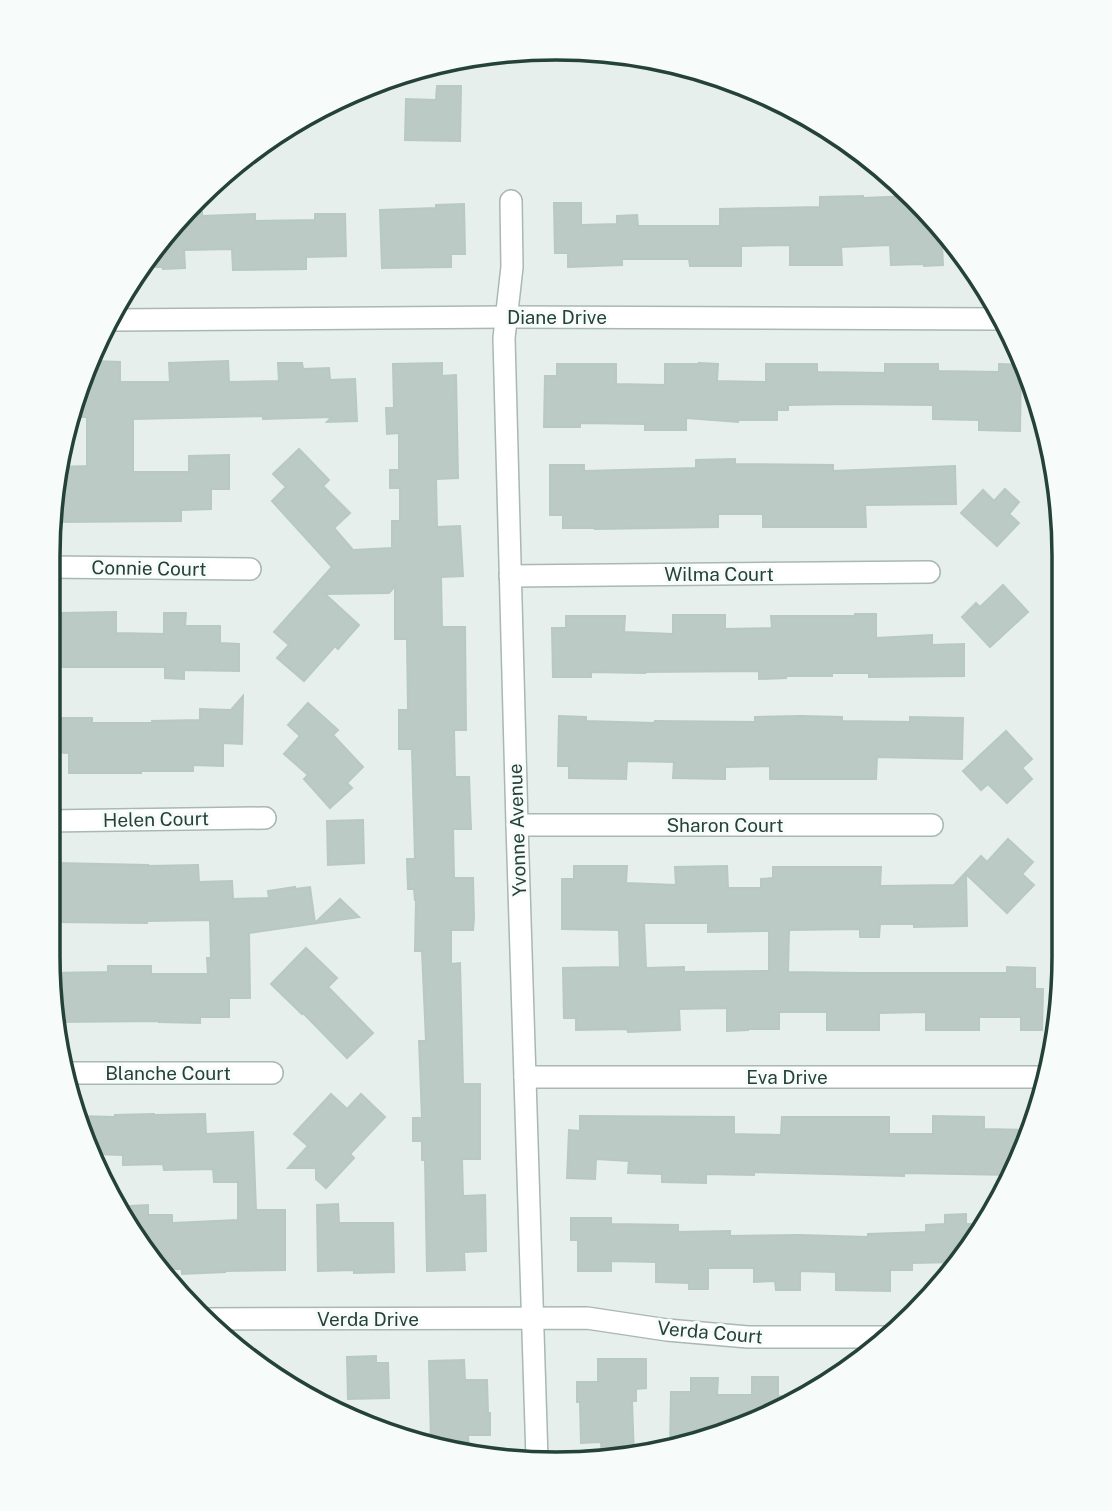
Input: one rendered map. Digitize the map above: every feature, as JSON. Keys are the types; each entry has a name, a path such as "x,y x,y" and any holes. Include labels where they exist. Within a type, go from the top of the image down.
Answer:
{"street":[{"name":"Yvonne Avenue","path":"511,201 512,267 504,338 537,1451"},
{"name":"Diane Drive","path":"120,320 506,317 992,319"},
{"name":"Connie Court","path":"60,567 250,569"},
{"name":"Wilma Court","path":"510,576 929,572"},
{"name":"Helen Court","path":"60,821 265,818"},
{"name":"Sharon Court","path":"517,825 932,825"},
{"name":"Blanche Court","path":"74,1073 272,1073"},
{"name":"Eva Drive","path":"525,1077 1038,1077"},
{"name":"Verda Court","path":"532,1319 587,1318 667,1330 748,1337 872,1337"},
{"name":"Verda Drive","path":"219,1319 532,1319"}],"building":[{"path":"437,86 461,86 460,141 405,140 406,99 436,100"},
{"path":"820,197 898,197 942,245 943,265 891,265 890,245 841,247 842,265 790,265 790,245 741,246 741,266 690,266 689,259 622,259 622,265 568,267 568,253 555,253 554,203 581,203 581,225 617,224 617,216 637,215 638,226 720,226 720,209 820,207"},
{"path":"464,204 465,254 451,254 451,267 382,268 380,210"},
{"path":"199,212 202,212 202,216 255,214 255,221 315,220 315,214 345,214 346,256 306,257 306,269 233,270 232,249 184,250 185,268 152,267"},
{"path":"99,361 120,362 120,382 170,382 169,363 228,361 229,382 279,381 278,363 302,363 303,369 329,368 330,380 355,379 357,421 327,422 332,417 263,419 263,416 133,419 133,472 189,472 189,456 229,455 229,489 211,489 211,509 181,510 181,521 61,522 68,467 87,466 87,417 79,417"},
{"path":"442,363 442,376 456,375 458,478 436,479 437,527 460,526 463,576 441,577 442,627 465,627 466,730 454,730 455,777 469,777 471,829 453,829 454,878 473,878 474,918 473,930 451,930 451,964 460,963 463,1084 480,1084 480,1159 462,1159 463,1196 485,1195 486,1251 464,1252 465,1270 427,1271 425,1160 422,1160 422,1141 413,1141 413,1118 422,1118 419,1041 426,1041 422,951 415,951 416,900 414,889 408,889 407,859 415,859 412,749 399,749 399,710 408,710 407,639 395,639 395,586 389,593 325,594 359,625 338,649 335,646 304,681 277,658 289,645 274,632 332,567 272,501 286,487 273,474 299,449 329,480 323,486 350,513 334,528 353,550 392,548 392,521 400,521 400,488 390,488 390,470 399,470 399,433 387,434 386,408 394,408 393,364"},
{"path":"557,364 616,364 616,384 665,385 665,364 718,364 717,381 766,382 766,364 817,364 817,372 885,373 885,364 938,364 938,371 999,372 999,364 1014,365 1021,382 1020,431 979,430 979,420 933,419 933,405 845,404 788,405 788,410 777,410 777,420 738,422 686,418 686,430 645,430 645,424 580,423 580,427 544,427 545,376 557,376"},
{"path":"735,459 735,464 833,465 833,471 955,466 956,504 865,505 866,527 763,527 763,514 718,514 718,527 563,528 563,515 550,515 550,465 584,465 584,471 696,468 696,460"},
{"path":"1005,489 1019,502 1009,514 1019,523 997,546 961,513 983,490 994,501"},
{"path":"1003,585 1028,612 990,647 962,617 976,603 980,607"},
{"path":"116,612 116,633 164,634 164,613 186,613 185,626 220,626 220,643 239,644 239,671 184,670 184,679 165,678 165,667 60,667 62,613"},
{"path":"876,614 876,638 932,635 932,645 964,644 964,676 869,677 869,673 832,673 832,676 759,679 759,671 591,672 591,677 553,677 552,628 566,628 566,616 625,616 624,632 673,634 673,615 725,615 725,629 772,628 771,616"},
{"path":"243,696 242,744 223,743 223,766 193,765 193,771 69,773 69,753 60,752 60,718 92,718 92,723 152,723 200,720 200,709 231,710"},
{"path":"308,703 338,730 333,735 363,767 347,783 352,788 330,808 304,779 308,775 284,754 300,736 288,725"},
{"path":"559,716 586,717 586,721 654,723 755,722 755,717 801,716 842,717 842,721 910,722 910,717 963,718 962,759 877,757 876,779 770,779 770,766 725,767 725,779 673,778 674,762 627,761 626,779 569,778 569,766 558,766"},
{"path":"1006,731 1032,759 1022,768 1032,779 1007,803 988,784 981,790 963,771"},
{"path":"363,820 364,863 328,865 327,821"},
{"path":"1008,839 1033,862 1022,874 1034,885 1007,913 966,874 967,926 914,927 914,924 880,924 879,937 860,937 860,929 789,930 788,972 1007,973 1007,967 1035,968 1035,989 1043,989 1042,1030 1021,1030 1021,1017 979,1017 979,1030 926,1030 926,1012 879,1013 879,1030 827,1030 827,1012 779,1012 779,1029 727,1031 727,1008 679,1009 680,1030 576,1030 576,1018 564,1018 563,968 620,967 619,930 562,929 562,879 574,879 574,866 627,866 626,883 676,885 675,867 727,866 728,888 761,888 761,879 773,878 773,867 881,867 880,886 954,885 981,856 987,862","holes":["644,923 708,923 708,932 769,931 769,971 684,972 684,967 646,968"]},
{"path":"60,863 198,865 199,882 232,881 233,899 269,898 268,891 310,887 315,923 340,899 359,917 249,933 250,998 229,998 229,1017 200,1017 200,1023 64,1022 61,973 108,972 108,966 151,966 151,974 208,974 207,958 211,958 210,920 147,923 60,922"},
{"path":"306,948 337,978 328,987 373,1033 347,1058 271,984"},
{"path":"331,1094 347,1109 361,1094 385,1117 350,1154 354,1158 326,1188 316,1179 316,1168 288,1168 308,1146 294,1134"},
{"path":"205,1114 206,1134 253,1132 256,1210 285,1210 285,1270 182,1274 182,1269 172,1269 143,1231 130,1206 148,1205 148,1215 172,1215 172,1223 238,1220 238,1182 214,1182 213,1169 164,1170 163,1164 123,1165 123,1155 101,1154 86,1116"},
{"path":"580,1116 734,1117 734,1134 781,1135 782,1117 889,1117 889,1134 933,1134 933,1116 984,1117 984,1129 1021,1130 1001,1175 904,1173 904,1176 754,1172 754,1175 706,1174 706,1183 662,1182 662,1174 628,1173 629,1161 596,1159 595,1179 567,1178 569,1130 580,1131"},
{"path":"338,1204 339,1223 393,1223 394,1272 318,1271 317,1205"},
{"path":"966,1214 966,1224 973,1224 946,1262 912,1263 912,1270 890,1270 890,1291 836,1290 836,1272 800,1271 800,1290 776,1290 775,1281 754,1282 754,1268 708,1268 708,1289 689,1289 689,1283 656,1282 656,1262 611,1261 611,1271 578,1271 578,1240 571,1240 571,1218 611,1218 611,1224 678,1225 678,1232 730,1231 730,1236 868,1237 868,1234 926,1232 926,1225 945,1224 945,1215"},
{"path":"376,1356 376,1363 388,1363 389,1398 348,1399 347,1357"},
{"path":"598,1359 646,1359 646,1388 636,1389 636,1401 632,1401 634,1445 601,1449 601,1442 581,1443 577,1382 598,1382"},
{"path":"464,1360 465,1380 487,1380 490,1435 468,1435 468,1443 431,1436 429,1361"},
{"path":"752,1377 778,1377 778,1396 783,1396 746,1414 670,1438 671,1392 691,1392 691,1378 718,1378 717,1395 752,1395"}]}
